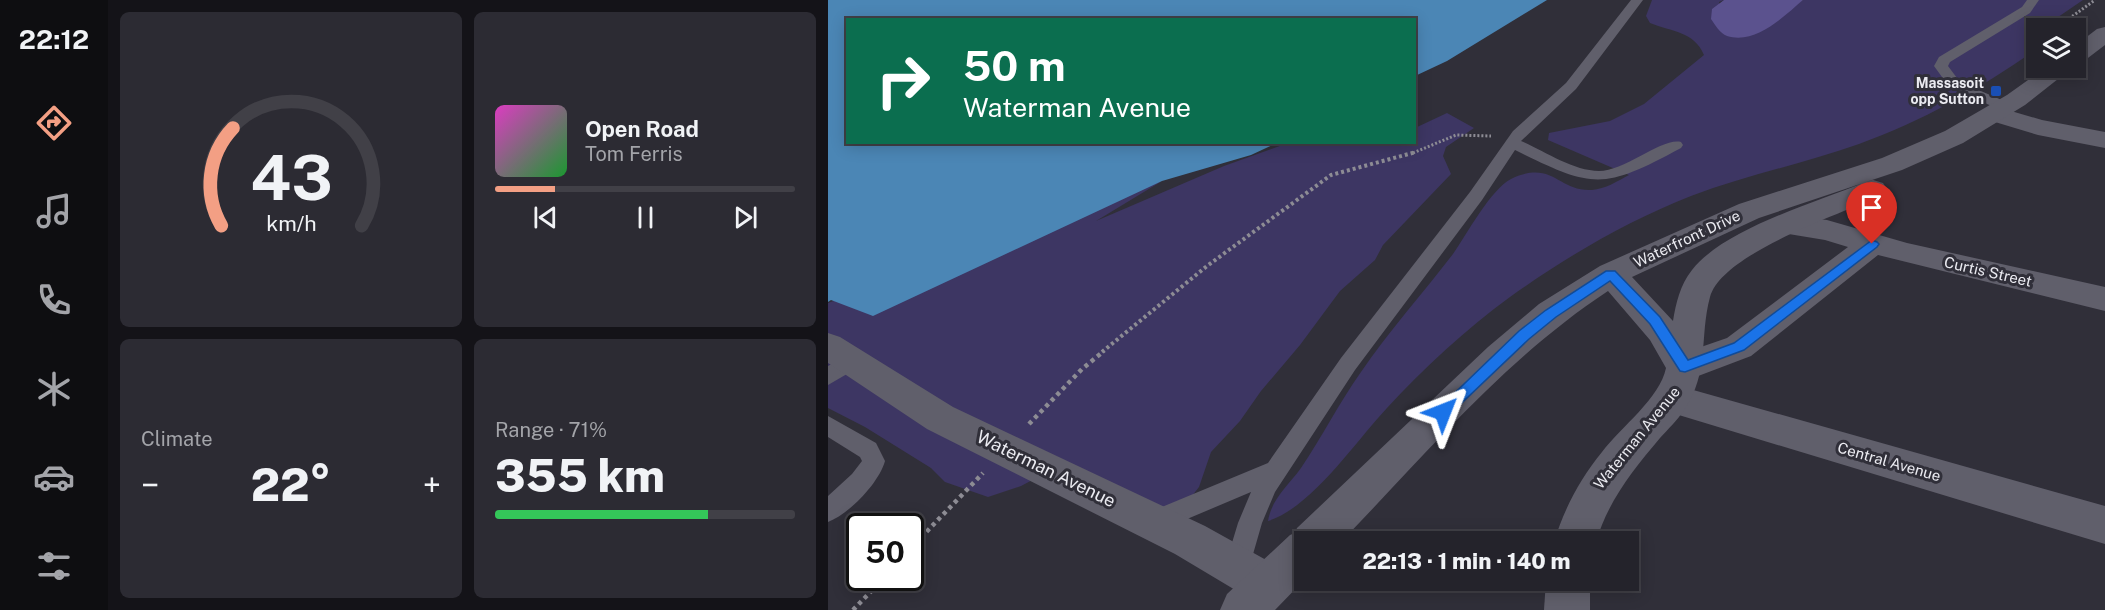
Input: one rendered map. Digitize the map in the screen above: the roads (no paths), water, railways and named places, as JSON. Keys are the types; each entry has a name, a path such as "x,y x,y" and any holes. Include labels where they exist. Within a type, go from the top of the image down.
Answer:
{"main road":[{"path":"2086,48 2105,34"},
{"name":"Waterfront Drive","path":"1323,531 1500,356 1551,313 1611,274 1749,211 1869,172 1928,149 2000,110 2046,78"},
{"path":"2000,110 2038,127 2105,140"},
{"name":"Waterman Avenue","path":"1578,531 1596,489 1679,383 1694,297 1697,285 1704,274 1738,247 1845,202 1922,165 1928,149"},
{"path":"1679,383 1739,347 1872,244 1844,212 1845,202"},
{"name":"Curtis Street","path":"1788,225 1827,230 1872,244 2105,299"},
{"name":"Waterman Avenue","path":"1611,274 1655,321 1679,383"},
{"name":"Waterman Avenue","path":"836,362 962,429 1027,445 1154,522 1250,587"},
{"name":"Central Avenue","path":"1679,383 2105,525"},
{"path":"1250,587 1294,557"},
{"path":"1567,610 1568,591"}],"lane":[{"path":"1250,587 1257,502 1275,471 1348,364 1476,196 1512,142 1571,86 1637,0"},
{"path":"2000,110 1955,85 1941,66 1944,60 2026,10 2033,0"},
{"path":"1512,142 1583,174 1600,176 1642,162 1675,145"},
{"path":"828,425 868,450 873,456 873,464 857,484 828,511"},
{"path":"1154,522 1275,471"}],"water":[{"path":"828,0 1547,0 1447,61 1416,76 1416,18 846,18 846,144 1275,144 1251,155 1162,181 873,316 831,300 828,302"}],"place":[{"name":"Massasoit opp Sutton","path":"1996,91"}]}
